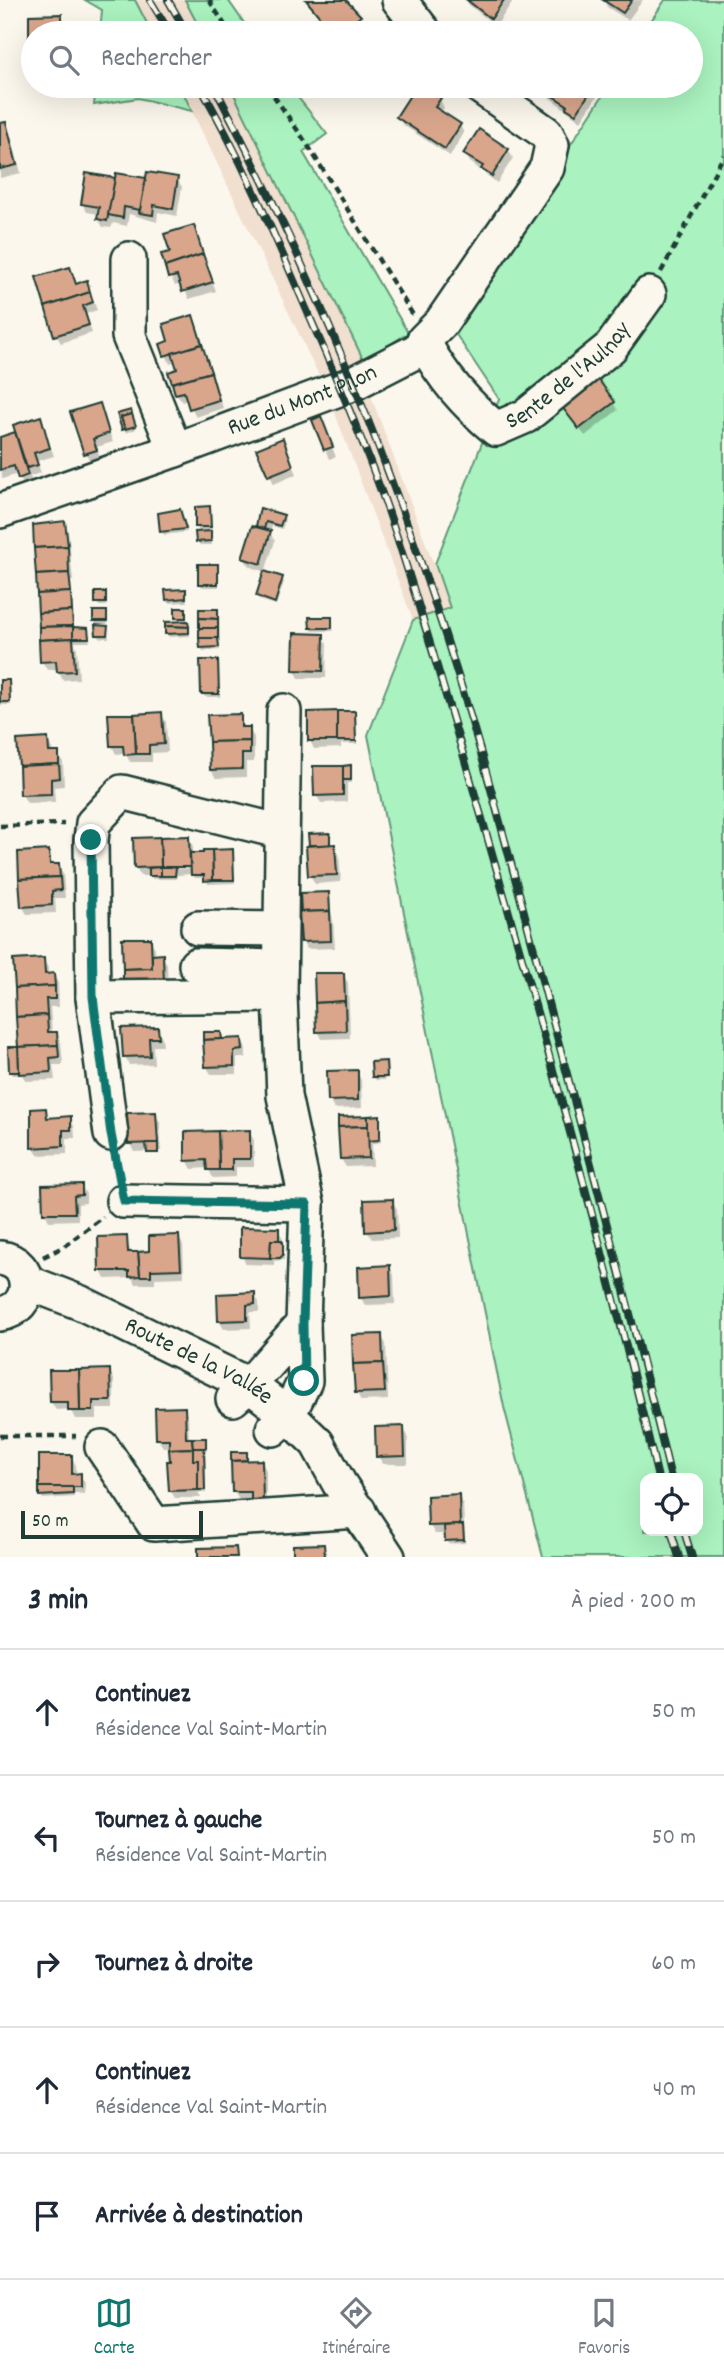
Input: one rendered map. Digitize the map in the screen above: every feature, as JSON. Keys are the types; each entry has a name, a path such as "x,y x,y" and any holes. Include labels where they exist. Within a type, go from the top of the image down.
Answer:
{"street":[{"path":"399,0 416,21"},
{"path":"425,343 547,168 552,145 545,133 496,98"},
{"path":"129,259 129,336 175,450"},
{"name":"Sente de l'Aulnay","path":"425,343 436,365 476,413 496,429 526,416 611,347 649,294"},
{"name":"Rue du Mont Pilon","path":"0,511 352,384 425,343"},
{"path":"281,1422 304,1381 307,1204 284,1096 280,981 284,711"},
{"path":"111,1134 93,997 93,823 122,792 282,832"},
{"path":"198,928 281,929"},
{"path":"196,965 280,981"},
{"path":"93,997 280,981"},
{"path":"124,1201 307,1204"},
{"name":"Route de la Vallée","path":"14,1285 203,1377 241,1392 281,1422 317,1443 339,1483 387,1557"},
{"path":"241,1392 303,1324"},
{"path":"102,1447 154,1524 359,1511"}],"path":[{"path":"209,0 222,21"},
{"path":"275,98 307,144 415,319 425,343"},
{"path":"649,294 724,155"},
{"path":"0,826 93,823"},
{"path":"14,1285 124,1201"},
{"path":"0,1436 83,1436 102,1447"}],"shaded area":[{"path":"135,0 185,0 196,21 146,21"},
{"path":"186,98 236,98 364,361 322,382"},
{"path":"368,388 450,608 413,620 330,400"}],"green space":[{"path":"85,0 135,0 146,21 101,21 102,10"},
{"path":"185,0 228,0 243,21 196,21"},
{"path":"665,0 724,0 724,1557 543,1557 504,1407 368,735 413,620 450,608 435,564 499,399 451,327 601,98 703,98 703,21 651,21"},
{"path":"95,98 138,98 94,105"},
{"path":"138,98 186,98 192,111"},
{"path":"236,98 298,98 327,134 303,152 408,333 364,361"}],"building":[{"path":"306,0 346,0 361,16 355,21 323,21"},
{"path":"467,0 504,0 491,19"},
{"path":"603,0 632,0 623,13"},
{"path":"62,14 62,21 29,21 29,15"},
{"path":"408,98 441,98 435,107 461,124 445,149 396,117"},
{"path":"556,98 586,98 576,114 566,108 567,105"},
{"path":"6,122 17,165 0,169 0,123"},
{"path":"479,129 509,149 492,176 481,169 483,166 463,154"},
{"path":"147,172 178,177 173,209 154,205 153,215 139,213"},
{"path":"86,173 116,178 107,221 97,219 99,207 81,204"},
{"path":"116,173 146,178 140,210 124,207 123,218 108,215"},
{"path":"194,225 203,254 165,267 161,254 170,252 164,234"},
{"path":"203,254 213,282 182,292 177,276 168,278 165,267"},
{"path":"70,267 76,284 87,280 90,292 45,307 36,277"},
{"path":"90,292 93,302 83,306 89,325 54,336 45,307"},
{"path":"193,315 202,344 164,356 160,344 168,341 163,324"},
{"path":"202,344 211,372 172,383 168,372 177,369 172,353"},
{"path":"211,372 219,400 189,409 184,392 175,394 172,383"},
{"path":"598,379 615,402 579,429 562,407"},
{"path":"100,403 109,433 93,439 97,450 84,454 70,412"},
{"path":"131,410 132,414 121,417 125,429 122,430 117,414"},
{"path":"132,414 136,426 125,429 121,417"},
{"path":"41,416 50,448 34,453 38,465 27,468 13,425"},
{"path":"321,416 333,447 324,450 312,420"},
{"path":"15,432 28,475 18,479 14,466 0,470 0,437"},
{"path":"283,438 293,466 268,476 256,449"},
{"path":"210,506 211,527 195,527 195,507"},
{"path":"260,508 284,515 280,526 266,522 264,529 256,526"},
{"path":"180,509 186,529 160,532 158,513"},
{"path":"65,521 68,546 34,548 33,525"},
{"path":"252,526 271,531 261,564 242,558"},
{"path":"211,531 211,541 196,542 195,532"},
{"path":"68,546 69,573 36,575 34,548"},
{"path":"198,564 218,564 218,584 198,584"},
{"path":"264,571 283,577 275,603 256,596"},
{"path":"69,573 71,592 37,594 36,575"},
{"path":"186,589 186,598 166,600 165,590"},
{"path":"71,592 72,611 38,613 37,594"},
{"path":"95,592 106,592 106,603 95,603"},
{"path":"175,608 186,608 186,618 175,618"},
{"path":"199,609 218,609 218,619 199,618"},
{"path":"72,611 73,626 39,627 38,613"},
{"path":"93,611 107,611 107,621 93,621"},
{"path":"309,617 332,617 332,628 310,628"},
{"path":"199,618 218,619 218,628 199,628"},
{"path":"188,621 189,627 165,626 165,622"},
{"path":"95,625 108,626 107,635 96,635"},
{"path":"73,626 73,638 39,640 39,627"},
{"path":"165,626 189,627 189,633 165,634"},
{"path":"73,627 88,628 89,638 73,638"},
{"path":"199,628 218,628 218,638 199,638"},
{"path":"294,633 324,634 323,671 293,670"},
{"path":"73,638 75,671 57,672 56,661 40,662 39,640"},
{"path":"199,638 218,638 219,647 200,648"},
{"path":"200,660 218,660 219,694 201,694"},
{"path":"0,680 9,680 10,702 0,702"},
{"path":"337,711 355,711 356,741 337,741"},
{"path":"337,711 337,741 308,741 308,712"},
{"path":"162,712 164,744 149,745 149,754 136,754 134,714"},
{"path":"108,714 134,714 136,754 124,755 123,746 110,746"},
{"path":"241,714 241,727 250,727 250,741 209,742 207,715"},
{"path":"48,738 49,752 59,752 59,764 19,766 17,740"},
{"path":"250,741 250,754 242,754 242,769 210,770 209,742"},
{"path":"59,764 60,778 51,779 51,794 20,795 19,766"},
{"path":"351,765 351,780 343,780 343,766"},
{"path":"313,766 343,766 343,795 314,796"},
{"path":"330,833 330,845 309,845 308,834"},
{"path":"189,836 190,867 161,867 160,837"},
{"path":"160,837 161,867 134,868 133,838"},
{"path":"335,844 337,875 308,876 306,846"},
{"path":"233,849 234,880 213,880 212,850"},
{"path":"49,850 50,864 59,864 60,877 19,879 18,852"},
{"path":"203,850 212,850 213,880 204,881 204,875 191,875 190,853 203,853"},
{"path":"161,867 176,867 175,876 161,876"},
{"path":"161,867 161,876 149,876 149,868"},
{"path":"60,877 61,890 52,891 52,905 21,907 19,879"},
{"path":"329,892 330,911 301,912 300,893"},
{"path":"330,911 331,941 301,942 299,912"},
{"path":"122,938 151,938 152,968 123,969"},
{"path":"163,954 164,984 123,985 123,969 152,968 152,955"},
{"path":"44,958 45,974 54,973 55,986 15,988 13,960"},
{"path":"314,973 344,973 345,1001 315,1003"},
{"path":"55,986 55,999 46,999 47,1015 16,1017 15,988"},
{"path":"345,1001 346,1031 316,1032 315,1003"},
{"path":"47,1015 48,1032 57,1032 58,1045 18,1047 16,1017"},
{"path":"158,1027 159,1038 149,1038 150,1056 123,1057 121,1028"},
{"path":"203,1032 221,1032 222,1039 203,1040"},
{"path":"242,1038 243,1050 234,1051 234,1066 205,1067 203,1040"},
{"path":"58,1045 59,1057 50,1058 51,1072 19,1074 18,1047"},
{"path":"8,1047 18,1047 19,1072 9,1072"},
{"path":"386,1061 387,1077 372,1077 371,1062"},
{"path":"358,1070 358,1100 328,1101 327,1071"},
{"path":"46,1108 47,1118 71,1116 71,1130 63,1130 63,1146 31,1148 31,1109"},
{"path":"156,1112 158,1143 128,1144 127,1113"},
{"path":"380,1115 380,1137 378,1140 368,1141 368,1116"},
{"path":"368,1116 368,1126 338,1127 338,1117"},
{"path":"368,1126 369,1158 340,1159 338,1127"},
{"path":"250,1130 250,1159 232,1159 232,1170 219,1170 218,1131"},
{"path":"218,1131 219,1170 207,1170 206,1160 185,1161 185,1132"},
{"path":"146,1143 158,1143 158,1153 147,1153"},
{"path":"82,1184 82,1195 74,1196 75,1213 43,1213 42,1185"},
{"path":"393,1199 394,1230 365,1232 364,1200"},
{"path":"240,1227 279,1228 279,1240 271,1240 270,1258 240,1257"},
{"path":"179,1235 181,1269 151,1270 151,1276 140,1276 138,1252 149,1251 149,1236"},
{"path":"127,1236 128,1252 138,1252 140,1276 129,1277 129,1271 99,1271 98,1237"},
{"path":"271,1240 283,1242 283,1255 280,1258 270,1258"},
{"path":"390,1265 391,1296 359,1298 358,1267"},
{"path":"255,1292 255,1304 247,1305 247,1320 218,1321 217,1294"},
{"path":"382,1334 383,1363 353,1364 352,1335"},
{"path":"383,1363 385,1392 355,1393 353,1364"},
{"path":"110,1369 111,1401 93,1401 93,1411 80,1411 79,1370"},
{"path":"49,1370 79,1370 80,1411 68,1411 68,1402 50,1402"},
{"path":"185,1407 186,1438 192,1438 193,1448 169,1449 169,1439 156,1439 155,1408"},
{"path":"404,1426 405,1456 376,1457 375,1427"},
{"path":"192,1438 206,1438 206,1448 193,1448"},
{"path":"193,1448 193,1460 198,1460 198,1490 169,1491 169,1449"},
{"path":"193,1448 204,1448 205,1490 198,1490 198,1460 193,1460"},
{"path":"231,1452 247,1452 247,1460 231,1461"},
{"path":"39,1455 72,1455 72,1474 81,1473 81,1487 39,1487"},
{"path":"262,1460 263,1500 251,1500 251,1492 232,1492 231,1461"},
{"path":"39,1487 73,1487 73,1494 39,1496"},
{"path":"459,1494 460,1525 428,1526 427,1496"},
{"path":"463,1525 464,1540 445,1541 444,1526"},
{"path":"324,1544 325,1557 293,1557 293,1545"},
{"path":"236,1547 237,1557 198,1557 198,1548"}],"railway":[{"path":"150,0 163,21"},
{"path":"168,0 180,21"},
{"path":"206,98 241,164 278,245 350,411 393,525 451,714 554,1071 657,1473"},
{"path":"220,98 286,229 319,302 380,451 434,603 471,720 506,846 670,1473"},
{"path":"673,1536 679,1557"},
{"path":"686,1536 692,1557"}],"route":[{"path":"91,840 93,997 111,1134 124,1201 307,1204 304,1381"}]}
